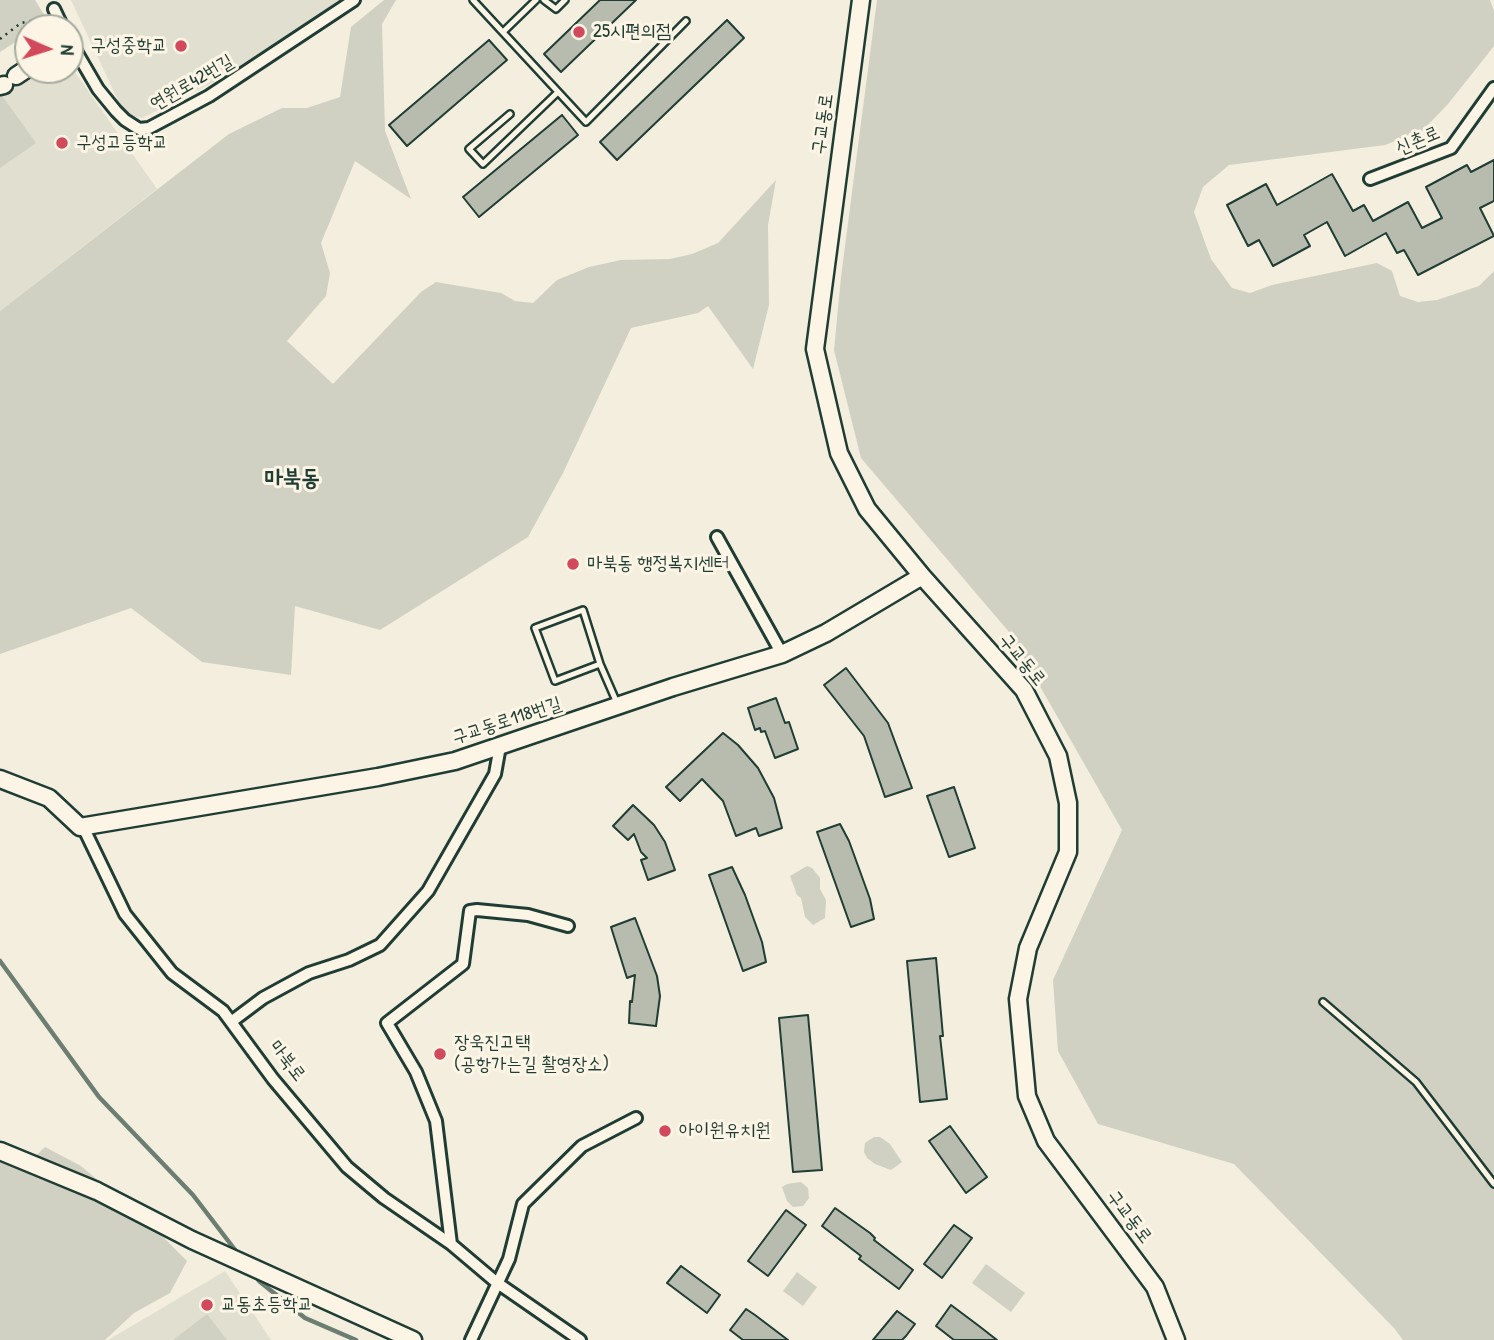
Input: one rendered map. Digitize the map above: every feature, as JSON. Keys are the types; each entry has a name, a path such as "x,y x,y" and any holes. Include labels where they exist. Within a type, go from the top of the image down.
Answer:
{"street":[{"name":"연원로42번길","path":"84,65 98,89 125,120 139,129 149,128 209,96 354,0"},
{"name":"구교동로","path":"861,0 815,349 839,453 867,509 922,576 1024,690 1059,756 1068,803 1068,852 1028,948 1018,999 1027,1096 1046,1141 1155,1287 1175,1340"},
{"name":"신촌로","path":"1370,179 1451,148 1494,88"},
{"path":"717,537 782,654"},
{"name":"구교동로118번길","path":"80,827 378,777 455,761 782,654 826,633 922,576"},
{"path":"231,1022 263,998 309,973 349,960 380,945 428,891 495,774 500,746"},
{"name":"마북로","path":"0,779 49,798 86,833 125,915 172,973 223,1011 273,1079 347,1167 384,1198 451,1244 496,1282 580,1340"},
{"path":"451,1244 436,1121 416,1072 387,1023 463,964 470,911 528,915 568,926"},
{"path":"471,1340 509,1259 523,1204 582,1146 636,1118"},
{"path":"0,1151 97,1191 192,1240 413,1340"}],"lane":[{"path":"473,0 586,122 686,21"},
{"path":"503,32 536,0"},
{"path":"544,0 555,9 565,0"},
{"path":"510,114 469,149 483,164 558,92"},
{"path":"600,664 555,681 535,628 583,610 600,664 618,706"},
{"path":"1324,1002 1416,1082 1494,1184"}],"path":[{"path":"0,39 14,28"}],"shaded area":[{"path":"0,0 35,0 44,14 14,14 14,43 0,52"},
{"name":"구성중학교","path":"71,0 341,0 214,82 142,118 123,111 84,28 84,14 78,14"},
{"path":"384,0 396,0 382,24 385,131 411,199 355,161 321,243 330,273 326,296 287,341 333,384 421,292 436,282 501,293 515,301 533,303 557,280 589,267 621,260 670,259 692,254 718,243 776,180 768,225 769,305 753,369 708,306 698,313 631,328 563,473 528,537 380,630 295,606 291,675 202,662 131,608 0,654 0,311 229,134 282,108 307,108 340,97 351,27"},
{"path":"877,0 1490,0 1494,11 1494,46 1448,104 1422,131 1385,145 1229,165 1203,187 1194,212 1211,259 1232,288 1250,293 1272,285 1377,263 1392,271 1400,296 1418,302 1437,300 1479,286 1494,271 1494,1340 1403,1340 1234,1164 1098,1124 1058,1051 1053,980 1122,830 1009,632 861,458 834,350"},
{"name":"구성고등학교","path":"22,84 83,84 157,189 0,311 0,97"},
{"path":"0,93 36,143 0,168"},
{"path":"807,866 820,878 820,889 826,900 825,918 813,925 805,917 801,898 797,895 790,876"},
{"path":"874,1137 880,1137 890,1144 902,1162 891,1170 867,1158 864,1152 865,1143"},
{"path":"45,1147 81,1166 155,1229 187,1261 170,1293 134,1313 105,1340 0,1340 0,1158 24,1167"},
{"path":"801,1182 808,1188 809,1198 803,1206 793,1207 787,1201 782,1187"},
{"path":"986,1264 1025,1293 1011,1312 972,1283"},
{"name":"교동초등학교","path":"225,1271 271,1340 108,1340"},
{"path":"797,1272 817,1287 803,1306 783,1291"},
{"path":"207,1314 227,1340 173,1340"}],"building":[{"path":"600,0 636,0 561,72 544,54"},
{"path":"727,20 744,38 617,160 600,142"},
{"path":"489,40 507,60 407,146 389,125"},
{"path":"562,115 578,135 479,217 463,197"},
{"path":"1494,160 1494,201 1480,208 1494,236 1418,275 1404,250 1397,253 1386,233 1345,256 1327,222 1304,235 1310,246 1273,266 1259,240 1248,246 1227,205 1266,184 1277,205 1332,174 1353,211 1364,205 1373,221 1408,202 1422,228 1442,218 1426,187 1467,165 1471,172"},
{"path":"846,668 888,723 912,788 885,797 864,736 824,685"},
{"path":"776,698 785,723 789,722 798,749 775,758 765,731 761,732 760,728 755,730 748,708"},
{"path":"723,733 738,745 758,768 774,798 782,828 759,836 756,828 736,836 723,801 702,779 680,801 666,787"},
{"path":"954,787 975,848 949,857 927,796"},
{"path":"633,805 654,825 665,842 675,870 648,880 641,860 647,858 641,852 634,834 628,840 613,826"},
{"path":"840,824 870,899 874,919 851,927 817,832"},
{"path":"732,867 762,942 766,962 743,971 709,875"},
{"path":"635,918 657,976 660,996 656,1026 629,1023 635,975 627,978 611,927"},
{"path":"936,958 947,1099 920,1102 907,961"},
{"path":"808,1015 822,1170 793,1172 779,1018"},
{"path":"950,1126 987,1177 966,1193 929,1141"},
{"path":"835,1208 870,1233 874,1240 913,1270 899,1289 859,1259 861,1256 822,1226"},
{"path":"786,1210 806,1225 768,1276 748,1261"},
{"path":"954,1225 972,1238 942,1278 924,1264"},
{"path":"681,1266 720,1295 707,1313 667,1283"},
{"path":"951,1305 997,1340 954,1340 936,1326"},
{"path":"746,1309 788,1340 743,1340 730,1330"},
{"path":"897,1311 915,1324 906,1336 902,1340 873,1340"}],"waterway":[{"path":"0,961 99,1097 193,1195 239,1255"},
{"path":"253,1273 259,1281 305,1318 356,1340"}],"place":[{"name":"25시편의점","path":"579,32"},
{"name":"구성중학교","path":"181,46"},
{"name":"구성고등학교","path":"62,143"},
{"name":"마북동 행정복지센터","path":"573,564"},
{"name":"장욱진고택 (공항가는길 촬영장소)","path":"440,1054"},
{"name":"아이원유치원","path":"665,1131"},
{"name":"교동초등학교","path":"207,1305"}],"district":[{"name":"마북동","path":"292,479"}]}
